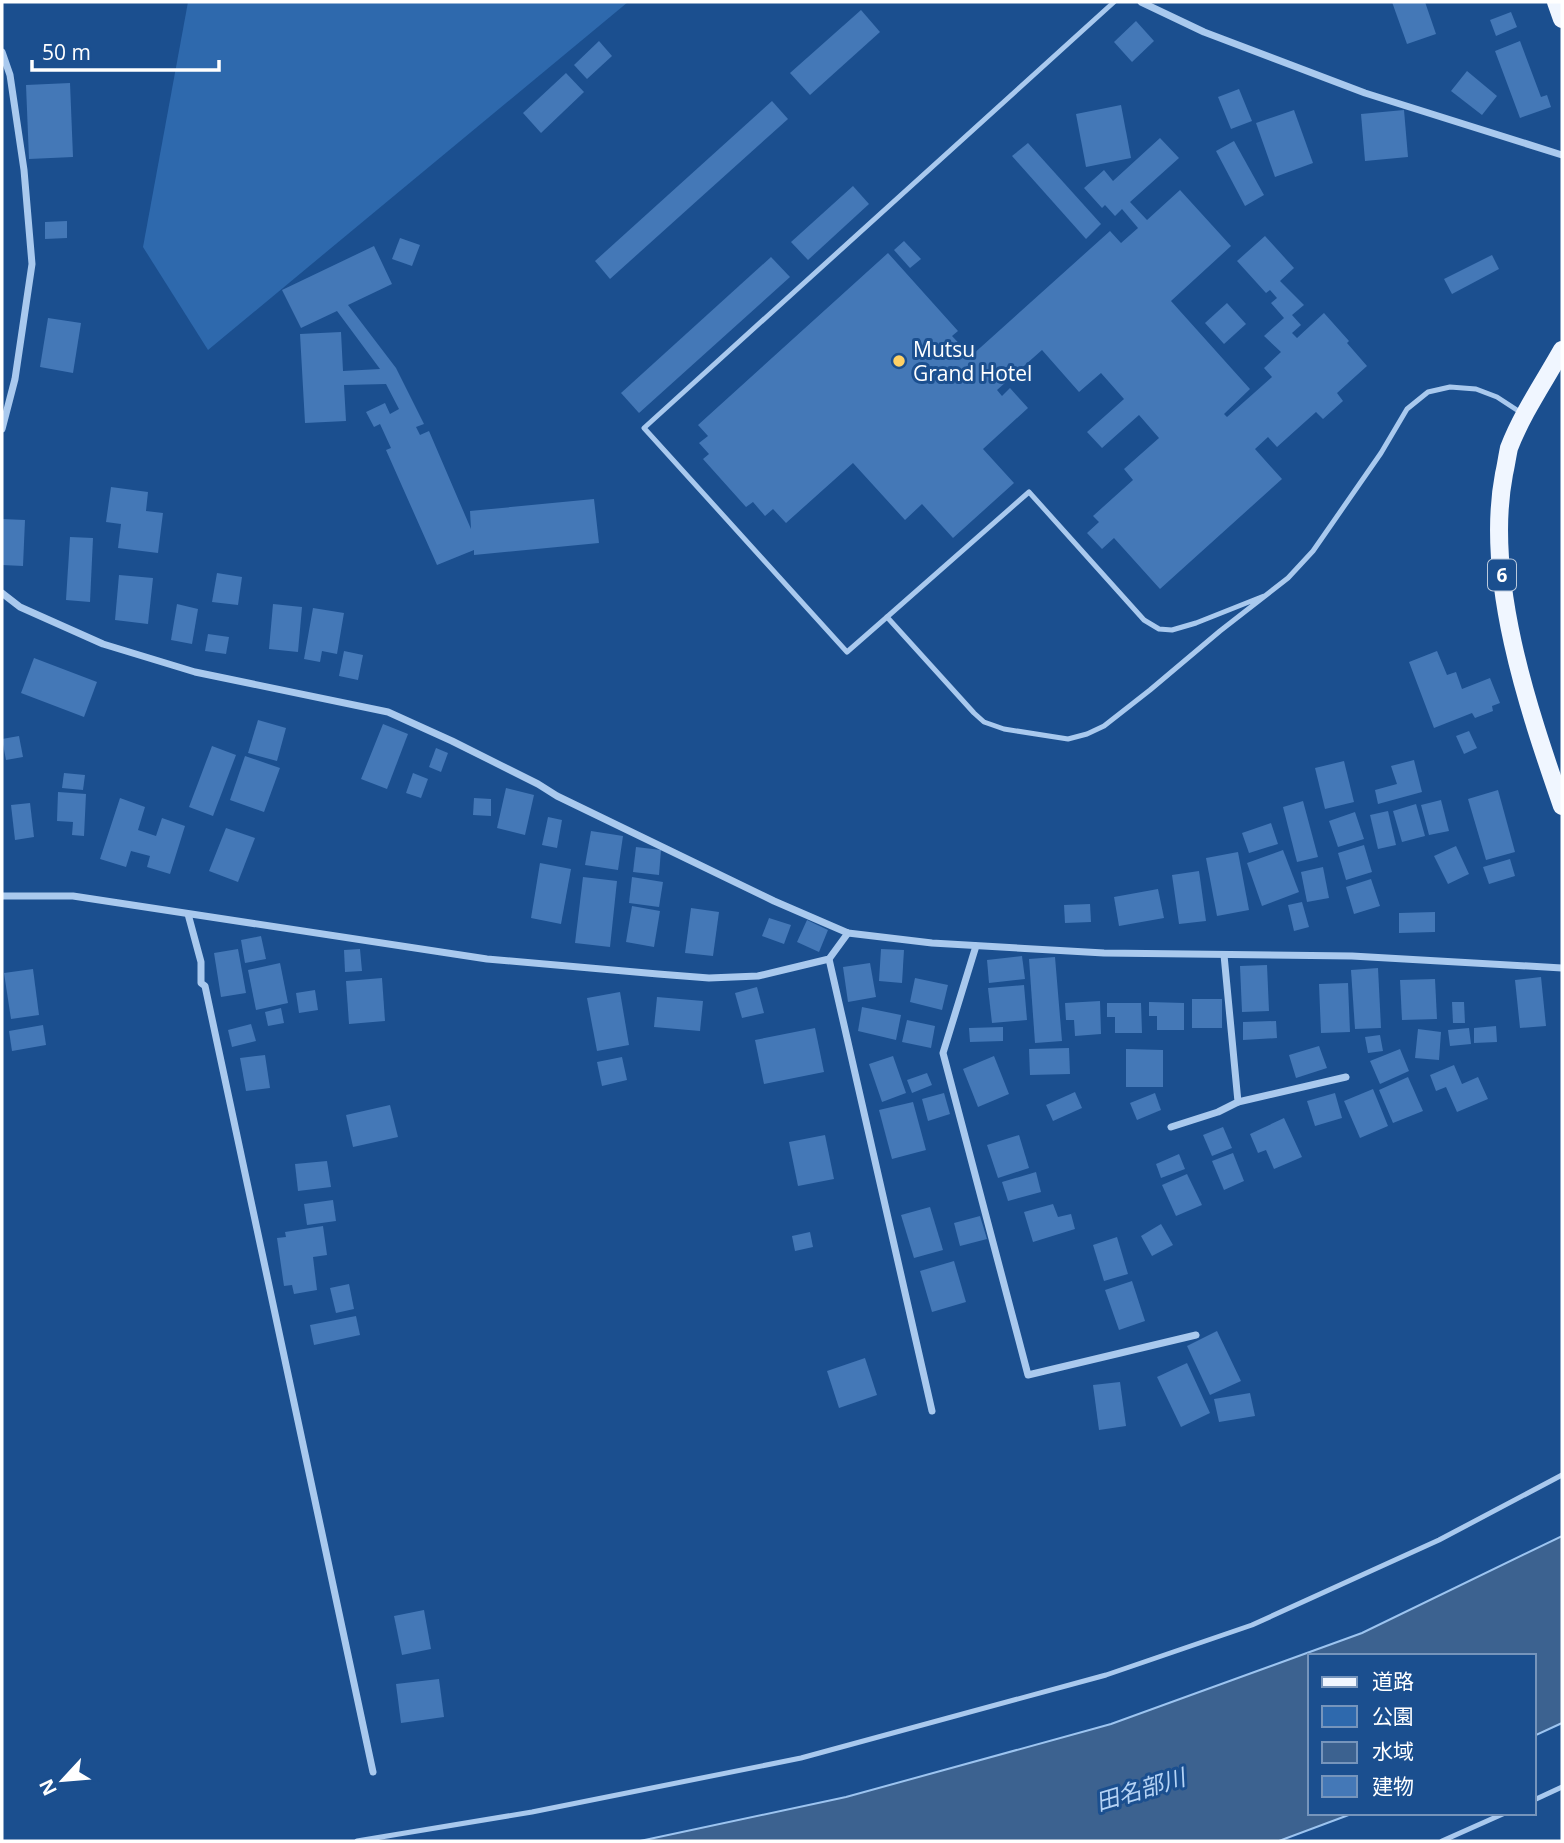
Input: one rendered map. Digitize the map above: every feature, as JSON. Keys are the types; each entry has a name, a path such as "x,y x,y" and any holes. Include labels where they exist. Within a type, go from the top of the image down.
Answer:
{"main road":[{"path":"1556,2 1562,19"},
{"name":"6","path":"1562,350 1525,415 1509,450 1500,494 1499,548 1506,604 1519,669 1562,806"}],"street":[{"path":"1141,2 1204,32 1364,93 1562,155"},
{"path":"2,52 10,75 24,170 33,264 15,379 2,429"},
{"path":"2,593 20,607 91,639 142,656 195,672 388,712 774,901 848,933 932,943 1104,953 1352,956 1562,968"},
{"path":"2,896 73,896 487,959 696,977 758,976 829,959 848,933"},
{"path":"188,914 201,962 201,983 205,986 211,1013 373,1772"},
{"path":"976,946 943,1053 1028,1376 1196,1335"},
{"path":"1224,955 1238,1102"},
{"path":"829,959 932,1411"},
{"path":"1171,1127 1218,1112 1238,1102 1346,1077"}],"lane":[{"path":"1114,2 645,428 847,652 1029,492 1144,620 1159,629 1172,630 1196,623 1264,596"},
{"path":"887,617 984,723 1004,729 1068,739 1087,734 1104,726 1288,578 1313,551 1381,453 1407,409 1428,392 1450,387 1475,388 1497,397 1525,415"},
{"path":"357,1841 532,1812 801,1758 1105,1675 1252,1625 1439,1540 1562,1475"},
{"path":"1536,1799 1562,1787"},
{"path":"1442,1841 1500,1815"}],"green space":[{"path":"188,2 628,2 208,350 143,247"}],"water":[{"name":"田名部川","path":"1562,1536 1562,1723 1536,1735 1536,1654 1308,1654 1308,1815 1349,1815 1279,1841 640,1841 846,1797 1111,1724 1362,1633"}],"building":[{"path":"1392,2 1425,2 1436,34 1407,44"},
{"path":"861,10 880,32 810,95 790,73"},
{"path":"1511,12 1517,27 1496,36 1490,20"},
{"path":"1136,21 1154,41 1132,62 1114,42"},
{"path":"599,41 612,56 587,79 574,65"},
{"path":"1520,41 1541,97 1547,95 1551,107 1520,118 1495,51"},
{"path":"1467,71 1497,96 1482,115 1451,91"},
{"path":"566,73 584,92 541,133 523,113"},
{"path":"70,83 73,157 29,159 26,85"},
{"path":"1239,89 1252,121 1231,129 1218,97"},
{"path":"772,101 788,119 610,279 595,261"},
{"path":"1121,105 1131,158 1086,167 1076,114"},
{"path":"1294,110 1313,163 1275,177 1256,123"},
{"path":"1404,110 1408,157 1365,161 1361,114"},
{"name":"Mutsu Grand Hotel","path":"1160,138 1179,158 1130,202 1147,220 1180,190 1231,246 1171,301 1250,389 1224,414 1227,417 1272,377 1264,368 1281,352 1264,336 1284,318 1271,303 1277,298 1270,290 1266,293 1237,261 1265,236 1294,268 1280,281 1304,305 1292,315 1301,325 1292,333 1297,338 1324,313 1367,366 1337,393 1343,401 1323,419 1316,412 1277,447 1268,437 1255,449 1282,479 1160,589 1114,538 1102,549 1087,533 1099,522 1093,516 1133,480 1124,469 1159,438 1139,415 1102,448 1087,432 1124,399 1101,373 1079,392 1042,350 997,390 1002,396 1010,388 1028,408 983,449 1014,483 953,538 922,504 905,520 853,463 786,523 773,509 765,516 753,502 746,507 703,459 709,454 699,443 708,436 698,425 888,253 958,331 952,336 971,356 1110,231 1121,243 1138,228 1122,209 1115,216 1105,205 1102,208 1084,188 1104,170 1113,181"},
{"path":"1234,141 1264,195 1245,206 1216,151"},
{"path":"1028,143 1101,224 1086,239 1012,156"},
{"path":"853,186 869,204 808,260 791,242"},
{"path":"67,221 67,238 45,239 45,222"},
{"path":"400,238 420,245 412,266 392,259"},
{"path":"904,241 921,259 910,268 894,250"},
{"path":"374,246 392,284 348,305 396,368 424,424 416,427 420,435 429,431 471,529 470,511 594,499 599,543 474,555 474,550 437,565 386,450 391,448 380,424 374,427 366,412 385,403 390,414 399,409 386,384 344,385 346,421 305,423 300,334 341,332 343,371 380,369 337,311 301,328 282,290"},
{"path":"1492,255 1499,269 1452,294 1444,279"},
{"path":"771,257 790,277 639,413 621,393"},
{"path":"1227,303 1246,324 1224,344 1205,323"},
{"path":"48,318 81,323 73,373 40,367"},
{"path":"111,487 148,492 146,511 163,513 158,553 118,548 121,524 106,522"},
{"path":"2,519 25,520 23,566 2,565"},
{"path":"70,537 93,538 90,602 66,600"},
{"path":"217,573 242,577 238,605 212,602"},
{"path":"119,575 153,578 148,624 115,620"},
{"path":"177,604 198,609 192,644 171,640"},
{"path":"273,604 302,607 298,652 269,649"},
{"path":"313,608 344,613 337,654 322,651 320,662 304,659"},
{"path":"208,634 229,637 226,654 205,651"},
{"path":"344,651 363,655 358,680 339,676"},
{"path":"1437,651 1447,675 1456,672 1462,689 1490,678 1500,703 1492,706 1493,711 1475,718 1472,713 1434,728 1409,662"},
{"path":"34,658 97,682 84,717 21,693"},
{"path":"258,720 286,728 277,761 248,753"},
{"path":"383,724 408,734 387,789 361,779"},
{"path":"1469,731 1477,748 1464,754 1456,736"},
{"path":"19,736 23,757 6,760 2,739"},
{"path":"212,746 236,755 213,816 189,807"},
{"path":"436,748 448,753 441,772 429,767"},
{"path":"245,756 280,768 264,812 230,800"},
{"path":"1414,760 1422,792 1378,804 1375,790 1397,784 1391,766"},
{"path":"1344,761 1354,802 1325,809 1315,768"},
{"path":"64,773 85,775 83,790 62,788"},
{"path":"413,773 428,779 421,798 406,793"},
{"path":"506,788 534,795 525,835 497,828"},
{"path":"1498,790 1515,852 1486,860 1468,799"},
{"path":"58,792 86,794 84,836 72,835 73,822 57,821"},
{"path":"120,798 145,807 138,830 156,836 162,818 185,826 170,874 147,867 150,856 131,851 126,867 100,859"},
{"path":"474,798 491,799 491,816 473,815"},
{"path":"1441,800 1449,831 1429,835 1421,805"},
{"path":"1303,801 1318,857 1297,862 1283,807"},
{"path":"30,803 34,837 15,840 11,805"},
{"path":"1416,804 1425,836 1402,842 1393,811"},
{"path":"1388,811 1396,845 1378,849 1370,815"},
{"path":"1355,812 1364,839 1338,847 1329,821"},
{"path":"548,817 562,820 557,848 542,845"},
{"path":"1271,823 1278,844 1249,853 1242,833"},
{"path":"226,828 255,838 238,882 209,871"},
{"path":"591,831 623,836 618,870 585,865"},
{"path":"1364,845 1372,872 1346,880 1338,853"},
{"path":"1456,846 1469,874 1448,884 1434,856"},
{"path":"636,847 661,850 659,875 633,872"},
{"path":"1283,850 1299,892 1262,906 1247,863"},
{"path":"1238,852 1249,910 1217,916 1206,858"},
{"path":"1510,859 1515,876 1489,884 1483,867"},
{"path":"540,863 571,869 561,924 531,918"},
{"path":"1323,867 1329,898 1307,902 1301,872"},
{"path":"1199,871 1206,921 1179,924 1172,875"},
{"path":"583,877 617,881 610,947 575,943"},
{"path":"632,877 663,882 659,907 629,903"},
{"path":"1371,879 1380,906 1354,914 1346,887"},
{"path":"1158,889 1164,918 1119,926 1114,897"},
{"path":"1302,902 1309,927 1294,931 1288,905"},
{"path":"1090,904 1091,922 1065,923 1064,905"},
{"path":"632,906 660,911 654,947 626,942"},
{"path":"691,908 719,912 713,956 685,953"},
{"path":"1435,912 1435,932 1399,933 1399,913"},
{"path":"769,918 791,925 784,944 762,936"},
{"path":"807,920 828,930 819,952 797,942"},
{"path":"261,936 266,959 245,963 241,940"},
{"path":"238,949 246,993 221,997 214,953"},
{"path":"360,949 362,971 345,972 344,950"},
{"path":"881,949 904,950 902,983 879,981"},
{"path":"1022,956 1025,979 989,983 987,960"},
{"path":"1055,957 1062,1041 1035,1043 1029,959"},
{"path":"280,963 288,1003 256,1010 248,970"},
{"path":"870,963 876,997 848,1002 843,967"},
{"path":"1267,965 1269,1011 1242,1012 1240,966"},
{"path":"1378,968 1381,1028 1355,1029 1351,970"},
{"path":"33,969 39,1015 11,1019 4,973"},
{"path":"1541,977 1546,1026 1520,1028 1515,980"},
{"path":"382,978 385,1021 349,1024 346,981"},
{"path":"915,978 948,985 942,1010 910,1002"},
{"path":"1435,979 1437,1019 1402,1020 1400,980"},
{"path":"1348,983 1350,1032 1321,1033 1319,984"},
{"path":"1024,985 1027,1020 992,1023 988,988"},
{"path":"757,987 764,1013 742,1018 735,993"},
{"path":"315,990 318,1010 299,1013 296,993"},
{"path":"620,992 629,1045 597,1051 587,998"},
{"path":"657,997 703,1001 700,1031 654,1027"},
{"path":"1192,999 1222,999 1222,1028 1192,1028"},
{"path":"1100,1001 1101,1034 1075,1036 1074,1020 1066,1020 1065,1003"},
{"path":"1149,1002 1184,1003 1184,1030 1157,1030 1157,1016 1149,1016"},
{"path":"1452,1002 1464,1002 1465,1023 1453,1023"},
{"path":"1107,1003 1141,1003 1142,1033 1115,1033 1115,1017 1107,1017"},
{"path":"862,1007 901,1015 896,1040 858,1031"},
{"path":"281,1008 284,1023 268,1026 265,1012"},
{"path":"907,1020 935,1026 931,1048 902,1042"},
{"path":"1276,1021 1277,1038 1243,1040 1243,1022"},
{"path":"251,1024 256,1041 232,1047 228,1030"},
{"path":"43,1025 46,1045 12,1051 9,1031"},
{"path":"1496,1026 1497,1042 1474,1043 1474,1028"},
{"path":"1003,1027 1003,1041 970,1042 969,1028"},
{"path":"815,1028 824,1072 764,1084 755,1040"},
{"path":"1469,1028 1471,1044 1450,1046 1448,1030"},
{"path":"1418,1029 1441,1032 1439,1060 1415,1058"},
{"path":"1380,1035 1383,1051 1368,1053 1365,1037"},
{"path":"1319,1046 1327,1068 1296,1078 1289,1055"},
{"path":"1069,1048 1070,1074 1030,1075 1029,1049"},
{"path":"1126,1049 1163,1050 1163,1087 1126,1087"},
{"path":"1400,1049 1409,1071 1380,1084 1370,1061"},
{"path":"265,1055 270,1088 246,1091 240,1058"},
{"path":"893,1056 906,1093 882,1102 869,1064"},
{"path":"994,1056 1009,1094 978,1107 963,1069"},
{"path":"622,1057 627,1080 602,1086 597,1062"},
{"path":"1454,1065 1462,1084 1478,1077 1488,1099 1457,1112 1446,1087 1436,1091 1430,1075"},
{"path":"927,1073 932,1085 912,1093 907,1080"},
{"path":"1408,1077 1423,1111 1393,1123 1379,1090"},
{"path":"1373,1089 1388,1126 1360,1138 1344,1101"},
{"path":"1075,1092 1082,1108 1053,1121 1046,1105"},
{"path":"944,1093 950,1114 928,1121 922,1099"},
{"path":"1155,1093 1161,1110 1137,1120 1130,1103"},
{"path":"1335,1093 1342,1118 1315,1126 1307,1101"},
{"path":"913,1102 926,1150 892,1159 879,1110"},
{"path":"390,1105 398,1137 353,1147 346,1115"},
{"path":"1284,1118 1302,1157 1274,1169 1266,1150 1258,1153 1250,1134"},
{"path":"1223,1127 1232,1148 1212,1156 1203,1135"},
{"path":"825,1135 834,1179 798,1186 789,1142"},
{"path":"1019,1135 1029,1168 998,1178 987,1145"},
{"path":"1233,1153 1244,1181 1224,1190 1212,1161"},
{"path":"1179,1154 1185,1169 1161,1178 1156,1164"},
{"path":"327,1161 331,1187 298,1191 295,1164"},
{"path":"1036,1172 1041,1192 1008,1201 1002,1182"},
{"path":"1187,1174 1202,1205 1176,1216 1162,1185"},
{"path":"333,1200 336,1221 307,1225 304,1204"},
{"path":"1053,1204 1058,1217 1071,1214 1075,1229 1033,1242 1024,1212"},
{"path":"930,1207 943,1250 914,1258 901,1215"},
{"path":"980,1216 987,1239 960,1246 954,1223"},
{"path":"1161,1224 1173,1245 1152,1256 1141,1236"},
{"path":"323,1226 327,1255 313,1257 317,1290 294,1294 292,1285 284,1286 277,1238 286,1237 285,1232"},
{"path":"810,1232 813,1247 795,1251 792,1236"},
{"path":"1117,1237 1128,1274 1104,1281 1093,1245"},
{"path":"954,1261 966,1302 932,1312 920,1271"},
{"path":"1132,1281 1145,1321 1119,1330 1105,1290"},
{"path":"349,1284 354,1309 336,1313 330,1288"},
{"path":"356,1316 360,1335 314,1345 310,1325"},
{"path":"1217,1331 1241,1381 1210,1395 1187,1346"},
{"path":"865,1358 877,1395 839,1408 827,1371"},
{"path":"1187,1363 1210,1413 1181,1427 1157,1377"},
{"path":"1120,1382 1126,1426 1099,1430 1093,1385"},
{"path":"1250,1393 1255,1416 1219,1422 1214,1399"},
{"path":"424,1610 431,1649 402,1655 394,1616"},
{"path":"439,1679 444,1717 401,1723 396,1684"}],"place":[{"name":"Mutsu Grand Hotel","path":"899,361"}]}
